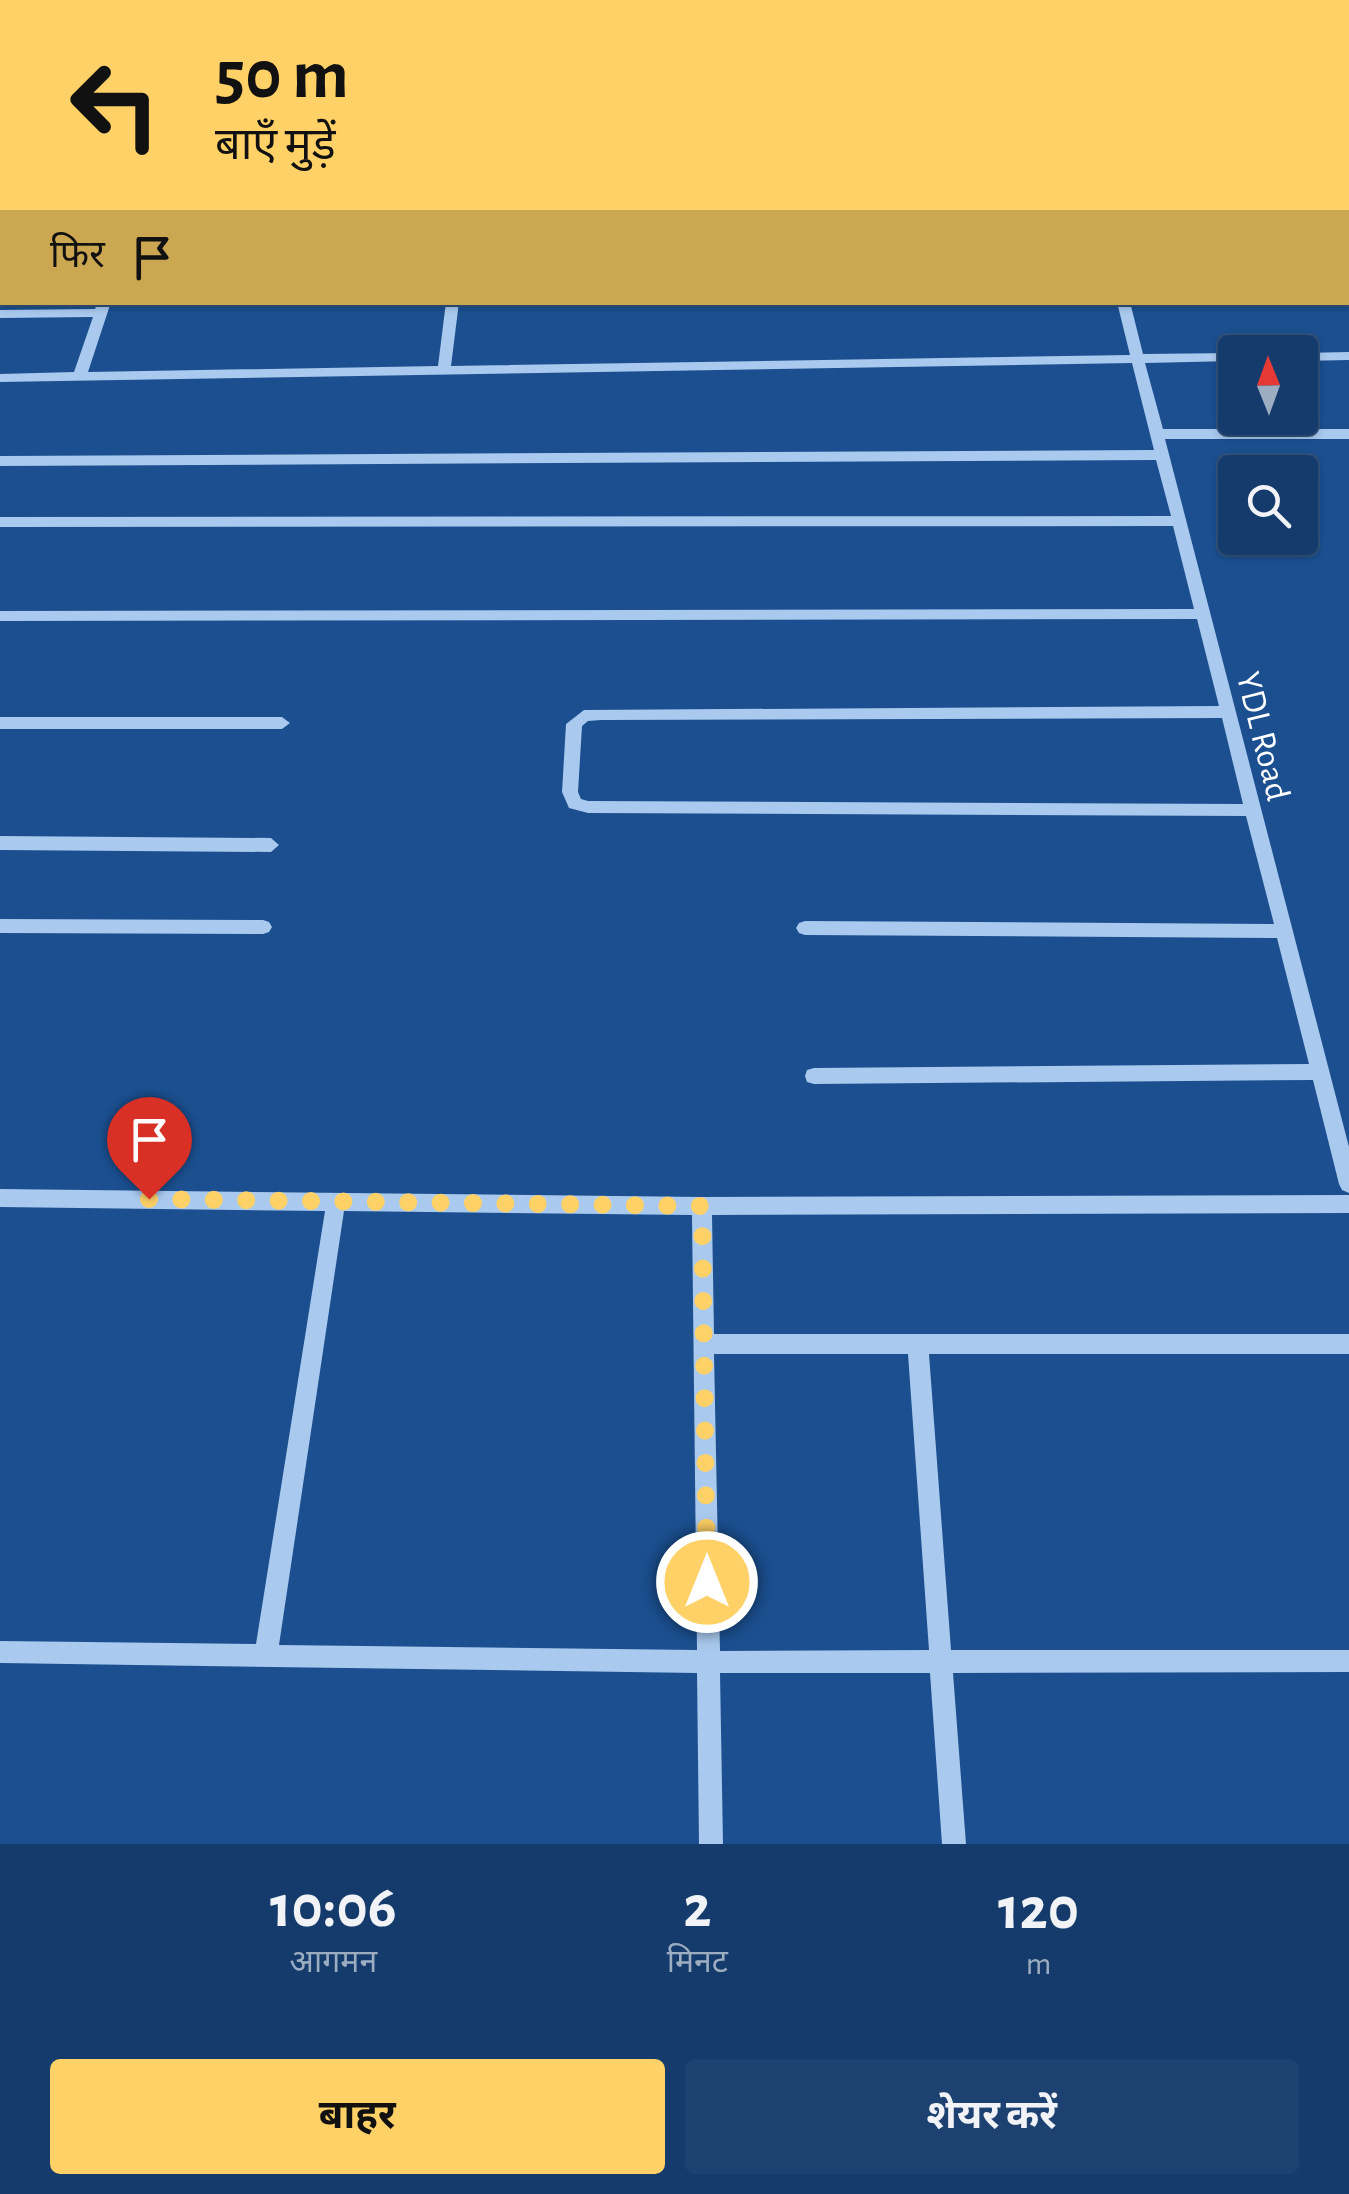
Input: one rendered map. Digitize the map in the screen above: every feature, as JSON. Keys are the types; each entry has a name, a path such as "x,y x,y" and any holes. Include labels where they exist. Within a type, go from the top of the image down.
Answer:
{"street":[{"path":"444,370 453,305"},
{"name":"YDL Road","path":"1123,305 1349,1184"},
{"path":"0,314 102,308 80,376"},
{"path":"1318,356 1349,356"},
{"path":"0,378 1218,357"},
{"path":"1156,434 1349,434"},
{"path":"0,461 1162,455"},
{"path":"0,522 1179,521"},
{"path":"0,616 1203,614"},
{"path":"1227,712 584,716 574,724 570,792 575,803 588,807 1252,810"},
{"path":"0,723 282,722"},
{"path":"0,843 271,845"},
{"path":"0,926 263,927"},
{"path":"804,928 1284,931"},
{"path":"814,1076 1320,1072"},
{"path":"0,1198 702,1206 1349,1204"},
{"path":"266,1655 336,1200"},
{"path":"702,1206 711,1844"},
{"path":"706,1344 1349,1344"},
{"path":"918,1344 954,1844"},
{"path":"0,1652 708,1662 1349,1661"}],"route":[{"path":"149,1199 702,1206 707,1582"}]}
